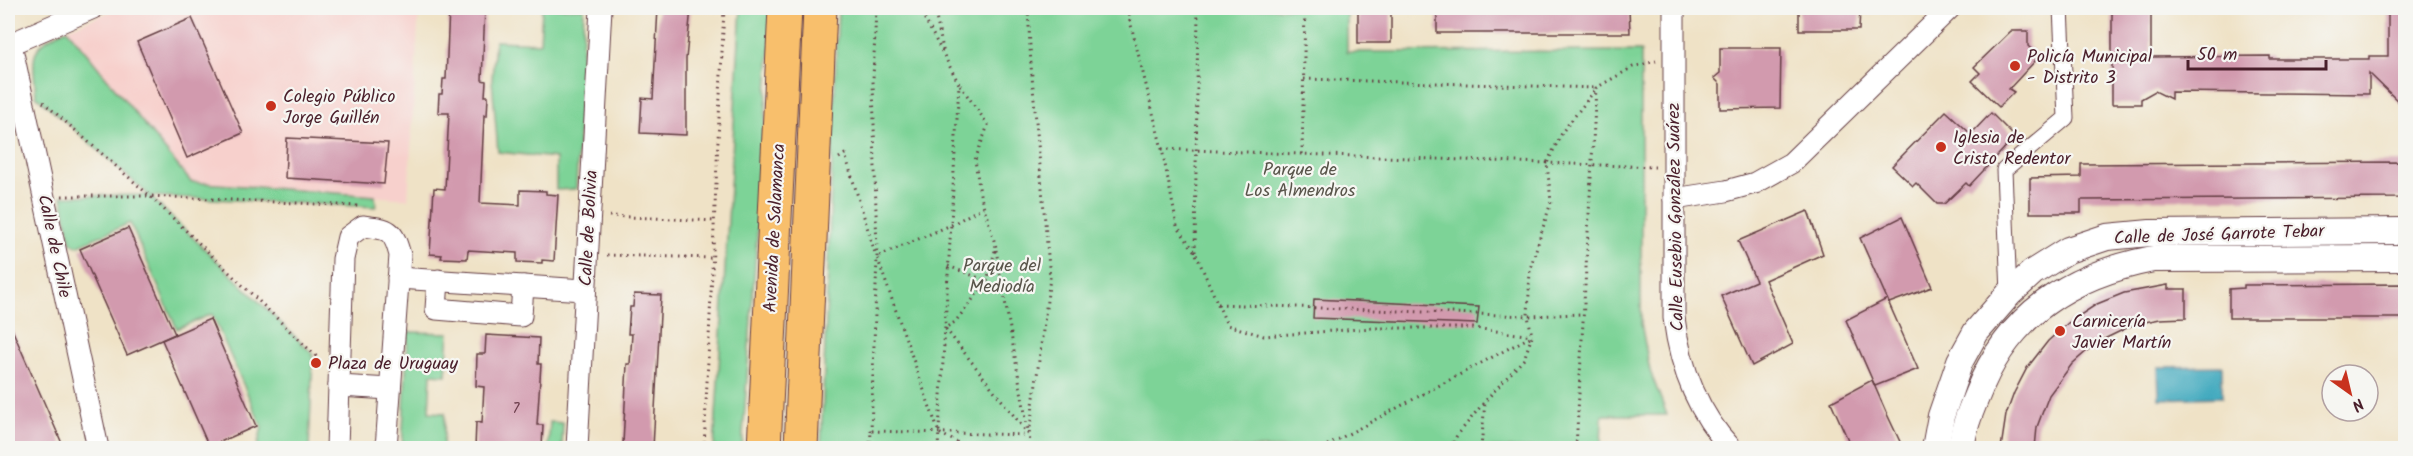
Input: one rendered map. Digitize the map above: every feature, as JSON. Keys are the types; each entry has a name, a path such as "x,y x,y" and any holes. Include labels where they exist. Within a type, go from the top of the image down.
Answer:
{"highway":[{"name":"Avenida de Salamanca","path":"764,448 785,8"},
{"name":"Avenida de Salamanca","path":"801,448 820,8"}],"street":[{"path":"9,44 93,8"},
{"name":"Calle de Bolivia","path":"577,448 601,8"},
{"name":"Calle Eusebio González Suárez","path":"1674,8 1674,318 1678,347 1688,383 1709,420 1731,448"},
{"path":"1674,199 1726,191 1755,183 1791,163 1950,8"},
{"path":"2009,294 2004,171 2066,118 2061,8"},
{"name":"Calle de Chile","path":"9,44 98,448"},
{"path":"337,448 343,259 348,237 363,226 386,228 395,237 400,255 386,448"},
{"name":"Calle de José Garrote Tebar","path":"1935,448 1941,416 1960,361 1976,332 2009,294 2034,272 2068,250 2107,237 2202,231 2406,231"},
{"name":"Calle de José Garrote Tebar","path":"1962,448 1983,378 2000,348 2049,299 2088,277 2121,265 2153,259 2406,258"},
{"path":"398,278 584,290"},
{"path":"438,280 436,309 521,316 523,286"},
{"path":"339,381 390,389"}],"path":[{"path":"704,448 724,8"},
{"path":"870,448 877,257 873,81 876,8"},
{"path":"919,8 958,84 988,125 975,160 984,207 996,247 1031,448"},
{"path":"934,8 945,59"},
{"path":"1028,8 1030,65 1050,278 1029,435"},
{"path":"1129,8 1129,17 1162,149 1177,226 1195,252 1227,325 1264,336 1373,328 1474,328 1532,336"},
{"path":"1195,252 1198,8"},
{"path":"1302,154 1305,8"},
{"path":"1451,448 1456,437 1485,401 1524,359 1532,336 1528,316 1530,269 1551,202 1547,163 1563,131 1596,88 1633,67 1673,56"},
{"path":"1304,79 1596,88"},
{"path":"938,448 958,84"},
{"path":"1576,448 1596,88"},
{"path":"22,95 36,96 150,196 339,381"},
{"path":"1162,149 1673,167"},
{"path":"831,162 846,154 877,257 939,433 968,448"},
{"path":"44,196 150,196 376,207 376,227"},
{"path":"877,257 951,225 984,207"},
{"path":"589,215 715,222"},
{"path":"945,328 955,322 987,281 996,247"},
{"path":"586,254 713,258"},
{"path":"948,266 987,281"},
{"path":"1218,304 1528,316 1582,314"},
{"path":"945,328 1029,435"},
{"path":"1322,448 1532,336"},
{"path":"1481,448 1485,401"},
{"path":"871,431 1029,435"}],"shaded area":[{"name":"Colegio Público Jorge Guillén","path":"119,8 419,8 408,199 191,182 67,29"}],"green space":[{"path":"542,8 584,8 576,189 556,190 556,158 498,152 492,80 495,41 540,43"},
{"path":"741,8 773,8 742,448 714,448"},
{"path":"838,8 1347,8 1347,52 1641,51 1641,323 1650,371 1667,415 1602,415 1601,448 821,448"},
{"path":"67,29 191,182 375,196 376,207 150,196 313,354 309,448 257,448 262,427 212,314 177,329 130,223 77,246 71,243 62,196 149,195 36,96 35,54 45,41"},
{"path":"408,332 449,333 446,375 431,374 429,412 445,413 443,448 402,448"},
{"path":"550,422 563,423 562,448 548,448"}],"water":[{"path":"2222,366 2222,397 2159,399 2158,367"}],"building":[{"path":"449,8 485,8 482,80 486,81 485,96 488,96 487,116 484,115 480,203 520,205 520,190 546,191 546,194 558,195 554,261 517,262 517,253 468,250 467,259 441,258 442,255 430,254 434,188 445,189 449,113 438,113 439,94 442,94 443,79 446,79"},
{"path":"658,8 691,8 686,59 686,135 640,133 642,98 653,99"},
{"path":"1358,8 1391,8 1391,43 1358,43"},
{"path":"1437,8 1629,8 1630,33 1437,33"},
{"path":"1799,8 1860,8 1859,30 1799,30"},
{"path":"2112,8 2139,8 2151,13 2151,57 2270,56 2270,59 2369,59 2369,56 2388,56 2388,8 2406,8 2406,109 2369,73 2369,94 2171,92 2171,99 2155,91 2141,99 2141,104 2112,104"},
{"path":"192,18 243,133 187,158 137,42"},
{"path":"2011,31 2028,31 2028,46 2035,53 2036,60 2009,89 2014,92 1999,107 1972,81 1980,73 1974,67"},
{"path":"1720,48 1781,48 1780,108 1720,109 1720,84 1714,78 1720,73"},
{"name":"Iglesia de Cristo Redentor","path":"1946,111 1971,134 1991,113 2015,137 1969,186 1966,183 1944,204 1937,204 1916,183 1913,186 1892,166"},
{"path":"287,138 388,143 384,184 285,178"},
{"path":"2406,162 2406,198 2081,200 2081,213 2030,213 2030,178 2081,177 2081,164"},
{"path":"1808,211 1823,254 1765,280 1793,344 1752,366 1721,296 1756,281 1738,241"},
{"path":"1902,217 1932,287 1889,303 1860,238"},
{"path":"128,228 175,334 127,355 80,249"},
{"path":"2406,284 2406,318 2229,318 2229,289 2244,288 2244,285"},
{"path":"2168,285 2168,289 2186,289 2186,318 2160,319 2135,324 2096,343 2072,364 2049,395 2037,427 2035,448 2001,448 2006,415 2014,393 2027,368 2048,341 2068,323 2097,304 2124,293"},
{"path":"634,294 661,295 653,448 626,448 626,444 623,444 627,364 630,364 632,334 628,334 630,307 633,307"},
{"path":"1314,299 1479,307 1477,324 1313,318"},
{"path":"1887,299 1918,369 1875,386 1846,320"},
{"path":"210,319 256,426 209,447 162,340"},
{"path":"8,320 64,448 8,448"},
{"path":"486,335 539,338 538,364 541,364 537,425 543,425 542,448 475,448 476,422 482,423 484,387 476,386 477,354 485,354"},
{"path":"1872,380 1903,448 1852,448 1849,442 1831,402"}],"place":[{"name":"Policía Municipal - Distrito 3","path":"2015,66"},
{"name":"Colegio Público Jorge Guillén","path":"271,106"},
{"name":"Iglesia de Cristo Redentor","path":"1941,147"},
{"name":"Carnicería Javier Martín","path":"2060,331"},
{"name":"Plaza de Uruguay","path":"316,363"}],"park label":[{"name":"Parque de Los Almendros","path":"1300,180"},
{"name":"Parque del Mediodía","path":"1002,275"}]}
